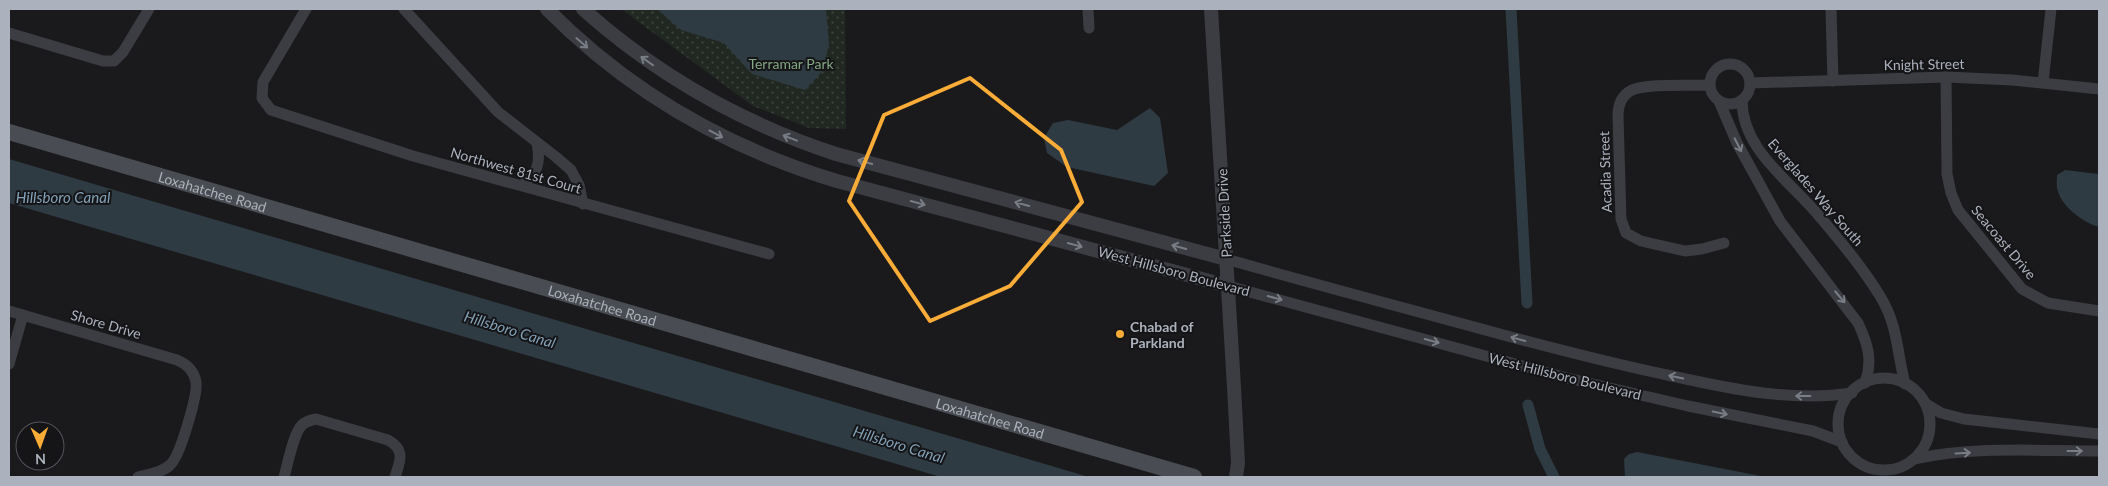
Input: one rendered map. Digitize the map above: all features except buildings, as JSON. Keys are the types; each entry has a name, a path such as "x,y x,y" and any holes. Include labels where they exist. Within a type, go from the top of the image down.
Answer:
{"main road":[{"name":"Loxahatchee Road","path":"9,132 1194,477"}],"street":[{"path":"9,33 103,61 114,61 122,52 149,9"},
{"name":"Northwest 81st Court","path":"306,9 263,82 262,98 271,110 413,156 769,254"},
{"path":"404,9 498,112 571,170 579,185 583,204"},
{"name":"West Hillsboro Boulevard","path":"547,9 588,48 653,97 719,136 778,162 837,181 1574,380 1688,406 1813,431 1842,442"},
{"name":"West Hillsboro Boulevard","path":"584,9 631,49 677,81 733,113 790,138 842,156 1535,343 1684,379 1776,395 1816,396 1852,393"},
{"path":"1088,9 1089,28"},
{"name":"Parkside Drive","path":"1211,9 1238,463 1236,477"},
{"path":"1831,9 1833,81"},
{"path":"2043,83 2051,9"},
{"path":"1719,101 1731,104 1742,100 1749,89 1750,83 1743,69 1729,64 1715,71 1710,85 1714,96 1719,101 1737,143 1780,221 1858,323 1866,339 1870,357 1870,368 1865,383"},
{"name":"Knight Street","path":"1750,83 1946,77 2043,83 2099,89"},
{"name":"Seacoast Drive","path":"1946,77 1946,174 1950,193 1958,210 2022,289 2048,303 2099,311"},
{"name":"Acadia Street","path":"1710,85 1643,87 1631,90 1623,97 1619,105 1618,116 1621,219 1626,233 1641,241 1690,251 1724,243"},
{"name":"Everglades Way South","path":"1742,100 1745,123 1764,158 1821,218 1881,298 1895,331 1905,384"},
{"path":"522,185 535,173 540,158 537,143"},
{"name":"Shore Drive","path":"9,311 177,360 184,363 192,371 197,384 196,392 176,460 162,471 138,477"},
{"path":"9,364 23,315"},
{"path":"1926,404 1930,422 1929,434 1923,449 1915,459 1898,472 1876,473 1854,459 1842,442 1839,420 1843,406 1852,393 1865,383 1885,378 1898,380 1912,388 1926,404 1941,413 1964,419 2099,434"},
{"path":"284,477 297,432 302,425 316,419 388,440 395,444 400,451 401,460 395,477"},
{"path":"1915,459 1944,454 1981,452 2099,452"}],"highlighted area":[{"path":"970,78 1061,150 1082,202 1010,286 930,321 849,201 884,115"}],"green space":[{"name":"Terramar Park","path":"621,9 845,9 846,129 809,128 753,106"}],"water":[{"path":"657,9 826,9 829,45 822,72 805,90 752,74 724,43 681,30"},
{"path":"1150,108 1160,118 1168,173 1154,186 1067,167 1047,153 1044,138 1053,123 1068,120 1117,130"},
{"name":"Hillsboro Canal","path":"9,159 1089,477 941,477 9,203"},
{"path":"2065,170 2099,174 2099,227 2087,222 2074,213 2060,197 2057,187 2057,175"},
{"path":"1637,452 1766,477 1625,477 1624,459 1629,454"}],"waterway":[{"path":"1511,9 1527,303"},
{"path":"1528,405 1540,449 1554,477"}],"place":[{"name":"Chabad of Parkland","path":"1120,334"}]}
